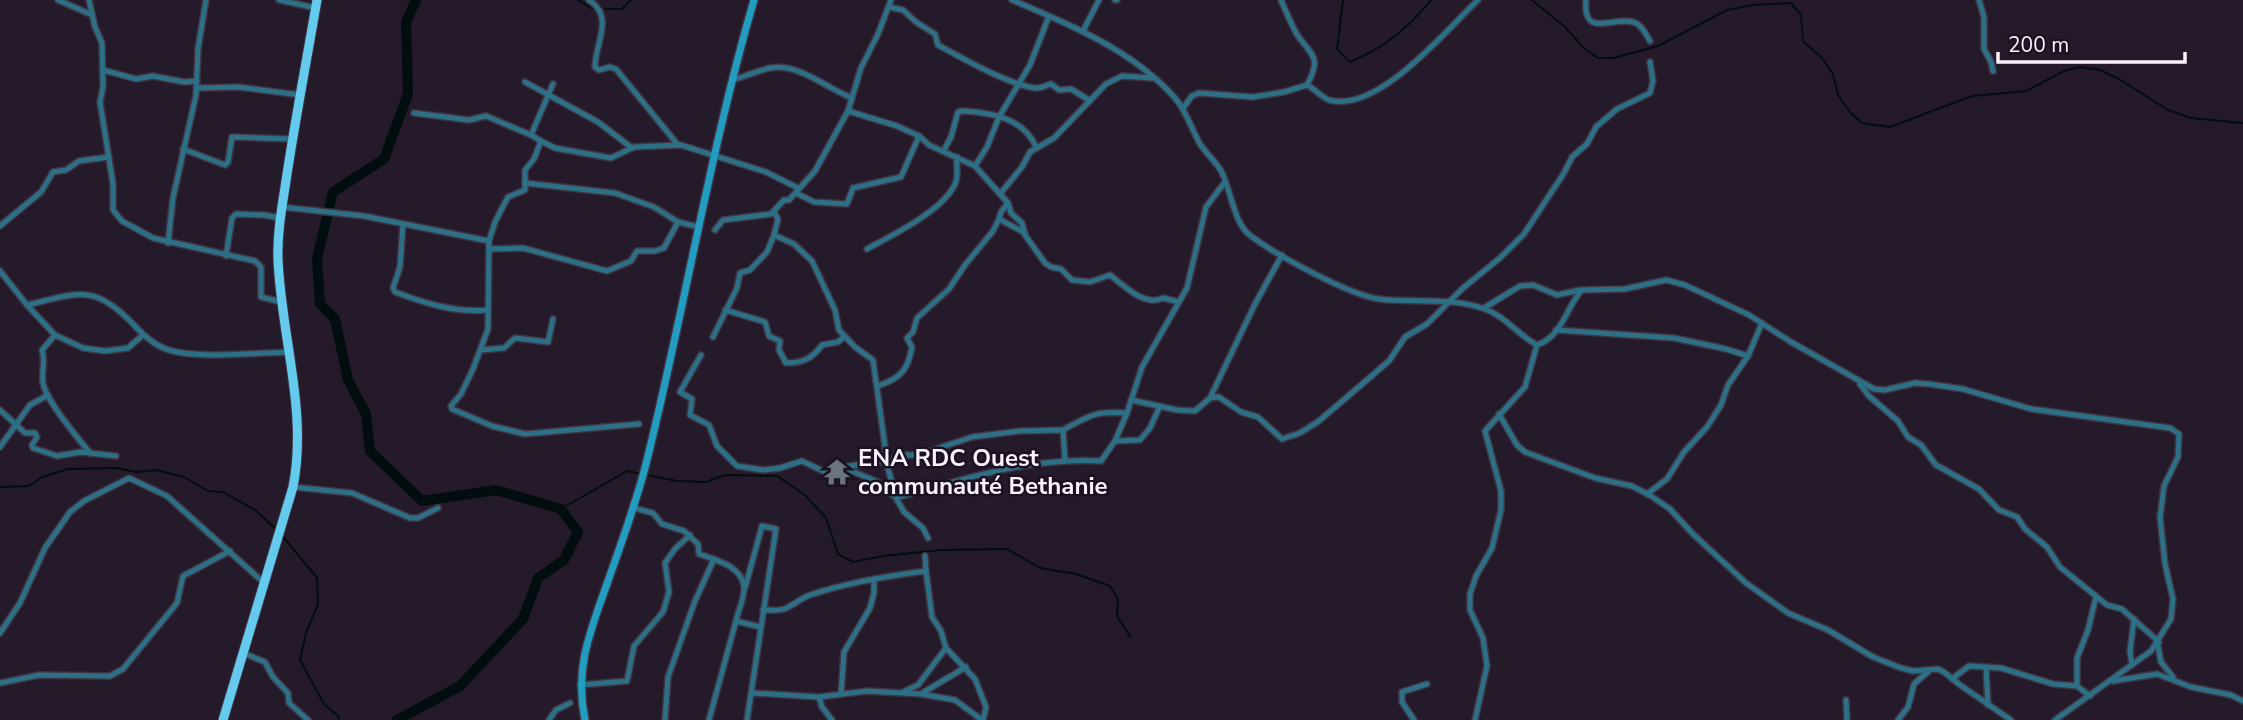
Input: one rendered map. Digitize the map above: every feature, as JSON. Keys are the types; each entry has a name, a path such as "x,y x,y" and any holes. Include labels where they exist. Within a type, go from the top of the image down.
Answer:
{"highway":[{"path":"223,720 293,487 299,444 278,260 280,218 292,139 317,4"}],"main road":[{"path":"584,720 580,685 583,653 634,508 646,463 715,156 754,0"}],"street":[{"path":"58,0 92,15"},
{"path":"89,0 102,43 100,102 113,184 113,210 126,223 153,238 195,246 260,265 261,297 281,302"},
{"path":"169,243 173,198 197,85 198,49 206,0"},
{"path":"279,0 317,4"},
{"path":"589,0 600,10 602,17 603,29 595,67 599,70 610,66 616,69 678,145"},
{"path":"1012,0 1083,31 1155,78 1183,108 1202,146 1219,168 1246,232 1334,283 1372,297 1452,302 1485,308 1537,345"},
{"path":"1083,31 1098,0"},
{"path":"1183,108 1192,96 1199,93 1253,97 1307,85 1315,67 1315,60 1309,47 1296,32 1280,0"},
{"path":"1307,85 1326,99 1343,101 1383,88 1408,69 1478,0"},
{"path":"1586,0 1586,13 1593,23 1634,23 1643,29 1650,41"},
{"path":"1979,0 1984,17 1984,49 1993,71"},
{"path":"715,230 723,220 774,212 784,200 789,200 819,164 848,111 861,68 890,3 903,10 915,22 934,32 938,45 964,60 1020,84 1040,89 1049,83 1059,90 1071,89 1089,100"},
{"path":"975,166 987,147 999,117 1036,53 1049,16"},
{"path":"1210,398 1223,398 1241,412 1258,417 1282,439 1300,433 1319,421 1389,361 1405,337 1427,324 1524,234 1572,157 1587,144 1596,127 1617,109 1650,93 1653,81 1650,62"},
{"path":"733,80 769,69 785,68 804,74 852,98"},
{"path":"103,70 136,79 153,76 197,85 300,95"},
{"path":"1000,194 1036,147 1054,138 1105,85 1122,76 1155,78"},
{"path":"525,82 598,122 632,148"},
{"path":"531,135 553,84"},
{"path":"848,111 890,123 975,166 1008,203 1010,211 1022,223 1024,233 1045,263 1061,269 1072,280 1090,282 1110,275 1127,289 1150,301 1163,298 1179,302"},
{"path":"944,150 958,112 965,111 1013,120 1030,135 1036,147"},
{"path":"414,113 469,120 486,116 555,148 611,158 632,148 678,145 766,172 814,202 845,205 853,188 901,177 919,136"},
{"path":"183,149 225,165 228,162 232,137 292,139"},
{"path":"541,141 526,170 523,193 508,197 489,240 488,329 481,350 461,394 451,406 452,409 492,426 525,434 639,424"},
{"path":"0,226 41,192 52,172 66,170 79,161 109,157"},
{"path":"867,249 910,226 941,201 957,181 957,157"},
{"path":"896,498 987,473 1065,460 1101,461 1115,441 1142,367 1190,282 1206,207 1225,182"},
{"path":"525,183 615,193 654,206 678,222 700,227"},
{"path":"878,386 893,380 908,366 912,346 907,338 913,332 917,318 949,289 993,231 1008,203"},
{"path":"282,207 334,212 489,240"},
{"path":"713,337 737,288 740,273 750,270 767,252 778,219 774,212"},
{"path":"226,256 234,216 258,214 280,218"},
{"path":"999,219 1024,233"},
{"path":"489,249 523,248 607,271 631,261 637,251 664,248 678,222"},
{"path":"403,224 400,267 393,288 395,292 434,306 469,311 487,310"},
{"path":"774,235 794,244 812,261 834,307 838,328 844,337 873,360 887,461 896,498 904,512 921,526 928,538"},
{"path":"1131,400 1195,411 1210,398 1282,255"},
{"path":"0,271 55,335 83,348 105,351 131,347 143,335"},
{"path":"1485,308 1520,286 1533,285 1557,295 1582,290 1625,289 1670,280 1723,302 1858,382 1881,390 1915,383 1957,388 2031,409 2170,428 2179,434 2178,457 2164,485 2160,500 2162,542 2173,609 2171,619 2158,643 2132,665 2054,720"},
{"path":"1475,720 1487,666 1485,645 1470,610 1470,594 1476,576 1492,548 1501,510 1498,479 1485,435 1486,427 1525,387 1537,345 1556,330 1582,290"},
{"path":"27,305 74,294 95,295 119,309 143,335 161,347 180,352 289,352"},
{"path":"725,310 766,323 769,336 780,341 779,350 786,363 795,363 815,356 822,345 838,342 844,337"},
{"path":"481,350 506,347 515,338 548,342 553,319"},
{"path":"1647,494 1667,479 1684,452 1721,405 1728,385 1748,356 1762,323"},
{"path":"1556,330 1674,338 1748,356"},
{"path":"55,335 41,350 45,358 42,382 66,424 90,453"},
{"path":"701,355 681,392 692,399 690,415 710,428 717,446 730,461 743,468 763,470 802,461 827,473 834,465 878,482 896,498"},
{"path":"1858,382 1869,396 1898,421 1910,439 1922,447 1930,459 1979,489 1999,510 2017,517 2026,530 2048,547 2059,566 2110,607 2122,609 2134,619 2158,643 2161,662 2175,679"},
{"path":"0,447 30,405 48,394"},
{"path":"1115,441 1140,440 1150,428 1160,406"},
{"path":"0,410 25,433 35,433 37,438 33,448 57,456 81,452 116,456"},
{"path":"842,467 887,461 901,455 918,455 972,437 1020,431 1063,430 1083,417 1099,412 1127,413"},
{"path":"1499,414 1517,445 1525,452 1595,478 1632,486 1664,504 1746,583 1788,613 1828,630 1873,657 1901,668 1944,672 2011,720"},
{"path":"1063,430 1065,460"},
{"path":"1,630 20,603 45,548 70,512 84,501 125,480 132,479 167,496 263,582"},
{"path":"293,487 352,493 410,518 418,518 438,508"},
{"path":"634,508 653,513 663,524 690,535 698,545 698,553 729,565 741,579 745,589"},
{"path":"709,720 762,526 776,529 747,720"},
{"path":"580,685 627,681 634,646 663,612 669,594 666,561 690,535"},
{"path":"0,683 29,676 116,674 177,603 183,576 230,551"},
{"path":"752,693 820,697 866,691 921,694 955,700 983,720 986,707 975,679 946,648 941,631 932,617 925,556"},
{"path":"665,720 668,677 695,601 714,559"},
{"path":"762,610 782,610 813,594 874,579 926,571"},
{"path":"841,694 844,652 870,608 874,579"},
{"path":"2077,687 2077,658 2091,621 2096,597"},
{"path":"2132,665 2130,651 2134,619"},
{"path":"736,621 760,627"},
{"path":"902,692 918,685 946,648"},
{"path":"243,653 265,662 273,677 286,691 289,703 308,720"},
{"path":"1952,679 1969,666 2001,668 2053,684 2077,687 2090,696"},
{"path":"921,694 966,667"},
{"path":"1986,667 1988,705"},
{"path":"1898,720 1908,707 1914,684 1931,669"},
{"path":"2110,681 2150,674 2165,675 2191,687 2231,695 2243,701"},
{"path":"1414,720 1402,702 1402,692 1427,684"},
{"path":"820,697 822,707 832,720"},
{"path":"1846,700 1847,720"},
{"path":"549,720 556,710 570,703"}],"waterway":[{"path":"397,720 460,686 523,619 538,578 564,560 578,532 561,509 496,490 422,501 370,451 366,414 348,380 335,319 320,304 317,258 333,192 384,159 408,94 406,22 416,0"},
{"path":"578,0 593,9"},
{"path":"605,9 622,9 631,0"},
{"path":"1343,0 1337,49 1350,62 1395,36 1431,0"},
{"path":"1532,0 1598,58 1613,58 1658,46 1727,10 1752,5 1791,3 1801,15 1803,41 1822,58 1833,74 1838,95 1862,123 1890,127 1972,96 2026,91 2064,71 2080,67 2100,70 2168,110 2191,118 2243,123"},
{"path":"0,487 29,486 42,477 68,469 117,468 136,472 156,470 184,477 208,491 223,492 255,510 277,530"},
{"path":"561,509 627,471 641,474"},
{"path":"647,475 677,481 706,482 725,475 777,476 805,495 826,518 838,554 853,562 941,550 1007,549 1040,568 1076,574 1110,586 1118,599 1117,616 1130,636"},
{"path":"281,534 317,578 318,604 306,633 300,660 324,704 339,717 338,720"}],"place":[{"name":"ENA RDC Ouest communauté Bethanie","path":"837,472"}]}
